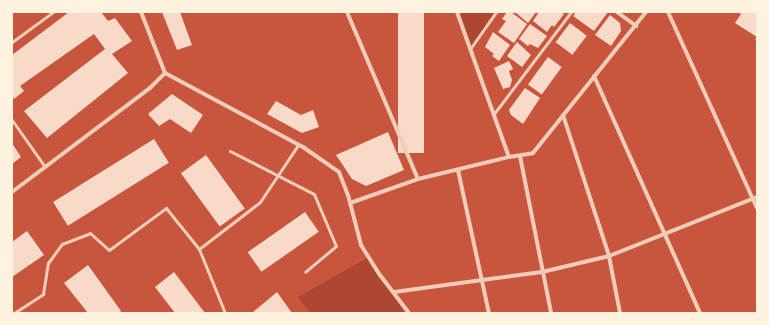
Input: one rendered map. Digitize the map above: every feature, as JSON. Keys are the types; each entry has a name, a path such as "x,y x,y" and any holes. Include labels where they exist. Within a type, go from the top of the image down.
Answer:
{"street":[{"path":"141,12 166,73 298,145 339,172 350,203 361,245 380,275 409,313"},
{"path":"348,12 418,179"},
{"path":"456,12 509,157"},
{"path":"617,12 636,26"},
{"path":"350,203 418,179 509,157 533,153 646,12"},
{"path":"668,12 755,198 757,208"},
{"path":"12,192 150,88 166,73"},
{"path":"594,76 700,313"},
{"path":"563,115 609,256 620,313"},
{"path":"520,156 551,313"},
{"path":"458,170 489,313"},
{"path":"394,292 542,272 609,256 755,198"}],"lane":[{"path":"12,42 54,12"},
{"path":"470,49 496,12"},
{"path":"493,114 571,12"},
{"path":"12,120 45,167"},
{"path":"200,249 260,202 298,145"},
{"path":"230,151 314,194 336,246 305,272"},
{"path":"14,313 43,294 48,263 62,244 90,233 109,250 166,208 200,249 225,313"}],"shaded area":[{"path":"457,12 496,12 470,49"},
{"path":"369,257 409,313 310,313 298,297"}],"building":[{"path":"69,12 101,12 108,21 115,18 132,41 112,54 128,73 47,138 24,111 105,49 94,34 20,86 24,91 14,99 12,96 12,55"},
{"path":"162,12 180,12 192,45 177,50"},
{"path":"398,12 424,12 424,153 398,153"},
{"path":"507,12 511,12 527,24 514,43 498,32 506,21 502,19"},
{"path":"515,12 536,12 528,23"},
{"path":"539,12 561,12 564,14 554,27 552,25 547,32 533,21"},
{"path":"576,12 608,12 594,31 573,16"},
{"path":"739,12 757,12 757,37 735,23 741,14"},
{"path":"610,15 620,23 621,31 611,46 595,35"},
{"path":"570,23 587,36 572,55 556,42"},
{"path":"530,24 547,36 538,48 530,44 528,46 519,39"},
{"path":"493,32 510,45 499,61 492,56 494,54 485,47"},
{"path":"517,42 531,55 522,67 507,56"},
{"path":"548,57 562,67 542,94 528,85"},
{"path":"509,61 513,69 509,71 512,80 510,87 503,89 494,68"},
{"path":"525,88 540,98 523,124 511,115 509,110"},
{"path":"172,94 203,115 191,133 170,119 159,126 148,114"},
{"path":"276,101 301,115 313,110 319,127 302,133 267,114"},
{"path":"388,132 404,170 366,186 352,179 336,155"},
{"path":"154,139 169,163 68,226 53,202"},
{"path":"12,143 21,157 12,164"},
{"path":"206,155 245,208 220,227 181,173"},
{"path":"305,212 319,232 261,272 248,252"},
{"path":"27,231 44,255 12,277 12,242"},
{"path":"88,265 121,311 119,313 88,313 64,283"},
{"path":"174,272 205,313 175,313 155,287"},
{"path":"277,292 292,313 253,312"}]}
